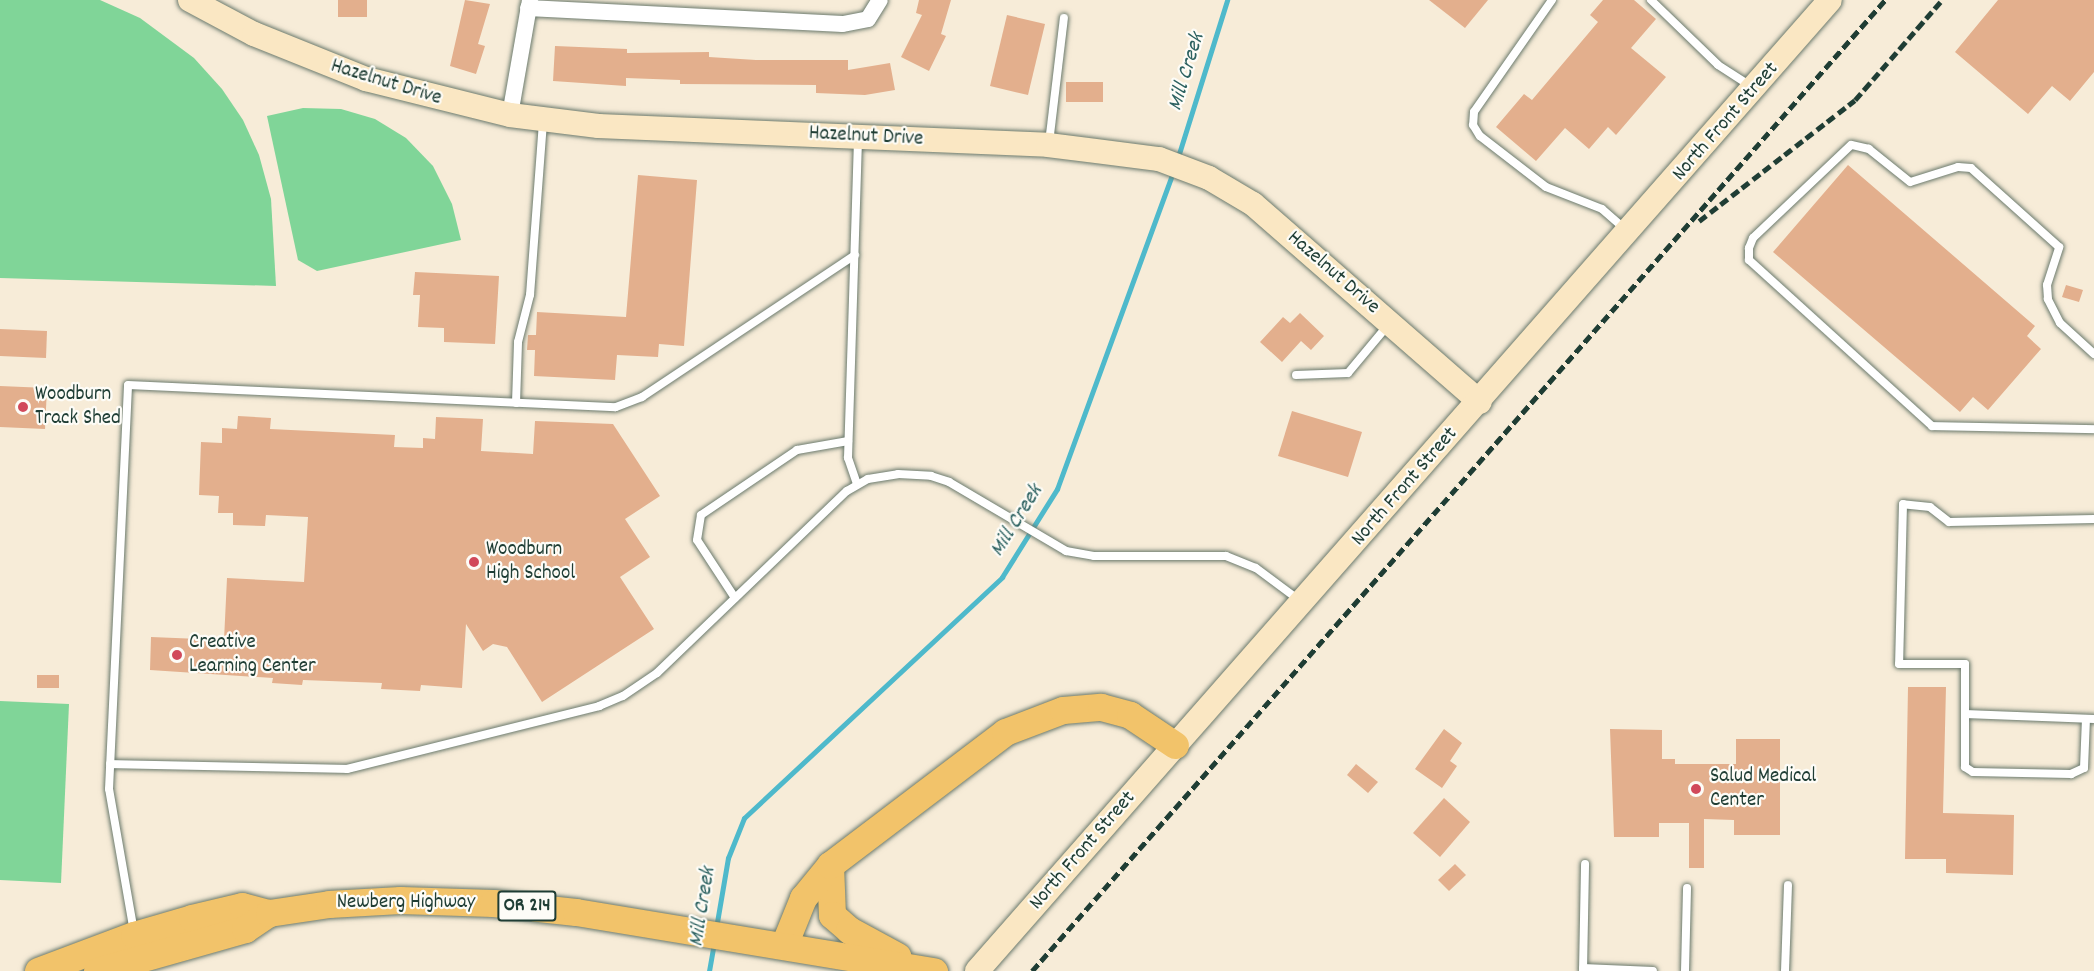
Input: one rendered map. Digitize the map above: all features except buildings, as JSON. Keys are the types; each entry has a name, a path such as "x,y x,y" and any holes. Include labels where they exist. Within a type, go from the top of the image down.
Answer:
{"main road":[{"path":"784,945 803,898 830,865 992,739 1034,719 1077,708 1110,708 1140,721 1175,745"},
{"path":"830,865 829,905 839,922 928,970"},
{"name":"Newberg Highway","path":"38,971 134,935 242,906 269,913 372,901 493,903 576,912 928,970"},
{"name":"Newberg Highway","path":"97,971 245,929 269,913"}],"street":[{"name":"Hazelnut Drive","path":"190,0 265,39 366,79 510,115 543,120 1048,145 1159,159 1193,171 1253,204 1480,402"},
{"path":"510,115 529,4 843,24 868,19 880,0"},
{"name":"North Front Street","path":"977,971 1175,745 1303,604 1755,89 1830,0"}],"lane":[{"path":"1552,0 1474,112 1473,125 1480,136 1546,187 1602,209 1629,232"},
{"path":"1651,0 1718,65 1755,89"},
{"path":"1048,145 1064,18"},
{"path":"516,403 518,342 530,295 543,120"},
{"path":"856,484 849,467 848,441 858,136"},
{"path":"2094,354 2060,323 2048,299 2047,285 2059,247 1971,168 1958,167 1910,182 1869,149 1851,145 1753,238 1749,248 1749,260 1932,426 2094,429"},
{"path":"134,935 113,826 110,764 128,385 516,403 629,405 855,255"},
{"path":"1296,375 1348,373 1390,322"},
{"path":"735,598 697,540 701,515 797,450 848,441"},
{"path":"110,764 347,769 598,706 640,686 856,484 898,474 931,476 972,495 1066,551 1094,556 1226,556 1256,568 1303,604"},
{"path":"1965,714 2090,719 2084,768 2071,774 1973,772 1965,767 1965,714 1965,664 1899,664 1903,504 1930,507 1949,522 2094,519"},
{"path":"1586,864 1583,969 1653,971"},
{"path":"1785,971 1788,885"},
{"path":"1685,971 1687,888"}],"green space":[{"path":"0,0 100,0 140,18 194,58 222,89 243,120 259,155 271,199 276,286 0,278"},
{"path":"303,108 341,109 375,119 406,138 433,166 452,204 461,240 317,271 298,260 267,116"},
{"path":"0,701 69,704 61,883 0,880"}],"waterway":[{"name":"Mill Creek","path":"1177,160 1227,0"},
{"name":"Mill Creek","path":"716,928 728,858 744,818 1002,577 1057,489 1173,172"},
{"name":"Mill Creek","path":"709,971 714,943"}],"railway":[{"path":"1032,971 1885,0"},
{"path":"1699,221 1855,100 1942,0"}],"place":[{"name":"Woodburn Track Shed","path":"23,407"},
{"name":"Woodburn High School","path":"474,562"},
{"name":"Creative Learning Center","path":"177,655"},
{"name":"Salud Medical Center","path":"1696,789"}]}
